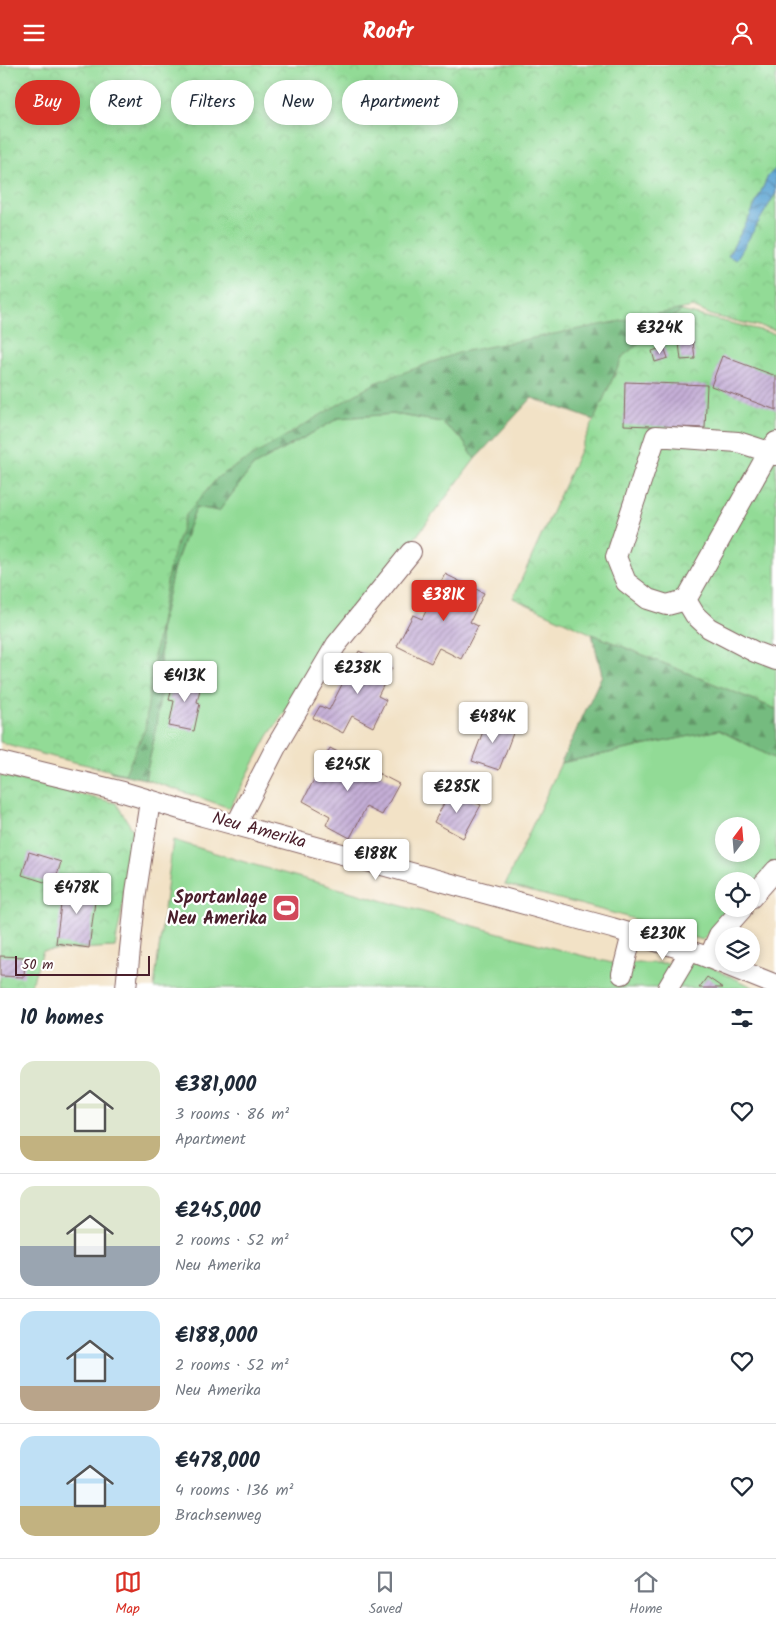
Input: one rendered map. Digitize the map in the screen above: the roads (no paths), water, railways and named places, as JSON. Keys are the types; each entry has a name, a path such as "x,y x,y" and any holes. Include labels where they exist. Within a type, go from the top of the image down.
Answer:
{"street":[{"path":"656,436 738,442 774,449 686,601 667,605 648,599 626,582 616,557 656,436"},
{"path":"236,825 277,745 336,645 411,552"},
{"path":"686,601 695,615 709,628 755,652 776,659"},
{"name":"Neu Amerika","path":"0,762 123,792 632,934 712,959 776,985"},
{"path":"126,988 136,892 150,801"},
{"path":"760,888 776,871"},
{"path":"668,988 712,959 719,935 735,917"},
{"path":"622,974 632,934"}],"water":[{"path":"776,168 776,193 736,260 728,256 749,218 768,176"}],"place":[{"name":"Sportanlage Neu Amerika","path":"286,908"}]}
